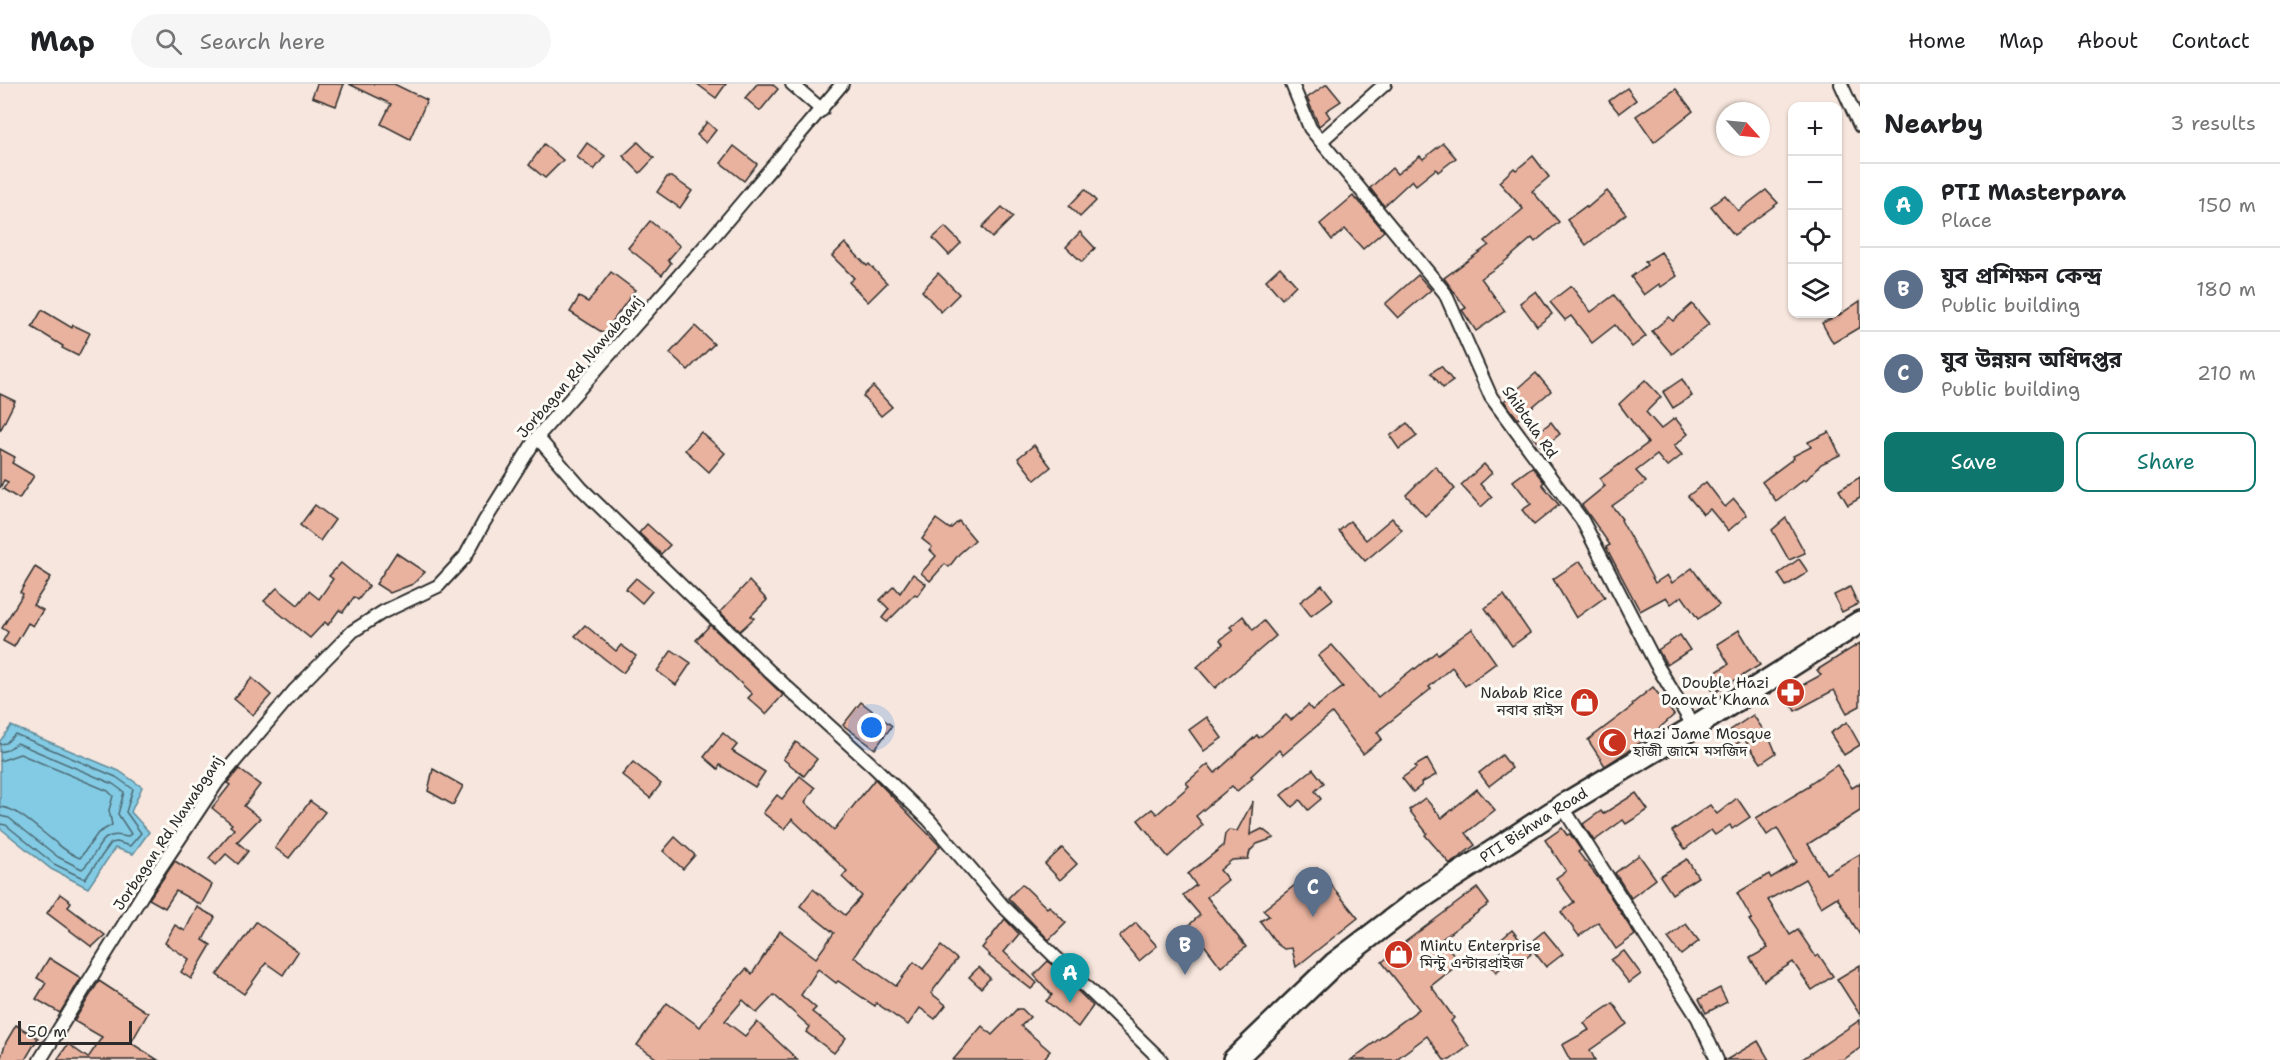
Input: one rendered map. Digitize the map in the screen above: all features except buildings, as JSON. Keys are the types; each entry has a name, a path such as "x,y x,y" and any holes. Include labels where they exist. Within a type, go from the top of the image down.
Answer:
{"highway":[{"name":"PTI Bishwa Road","path":"1234,1060 1335,963 1411,905 1562,806 1694,727 1860,622"}],"street":[{"path":"792,84 822,110"},
{"name":"Jorbagan Rd Nawabganj","path":"40,1060 144,892 218,781 295,690 353,631 383,612 438,586 465,557 537,437 822,110 842,84"},
{"name":"Shibtala Rd","path":"1292,84 1310,128 1445,293 1491,396 1582,520 1656,664 1694,727"},
{"path":"1321,141 1385,84"},
{"path":"1841,84 1860,126"},
{"path":"537,437 581,488 770,672 930,820 1002,905 1161,1060"},
{"path":"1562,806 1698,1018 1717,1060"}],"water":[{"path":"11,726 119,771 142,787 131,812 149,832 133,854 115,848 88,888 51,869 0,828 0,741"}],"place":[{"name":"Double Hazi Daowat Khana","path":"1790,692"},
{"name":"Nabab Rice নবাব রাইস","path":"1584,702"},
{"name":"Hazi Jame Mosque হাজী জামে মসজিদ","path":"1612,743"},
{"name":"যুব উন্নয়ন অধিদপ্তর","path":"1313,917"},
{"name":"Mintu Enterprise মিন্টু এন্টারপ্রাইজ","path":"1399,955"},
{"name":"যুব প্রশিক্ষন কেন্দ্র","path":"1185,975"},
{"name":"PTI Masterpara","path":"1070,1003"}]}
